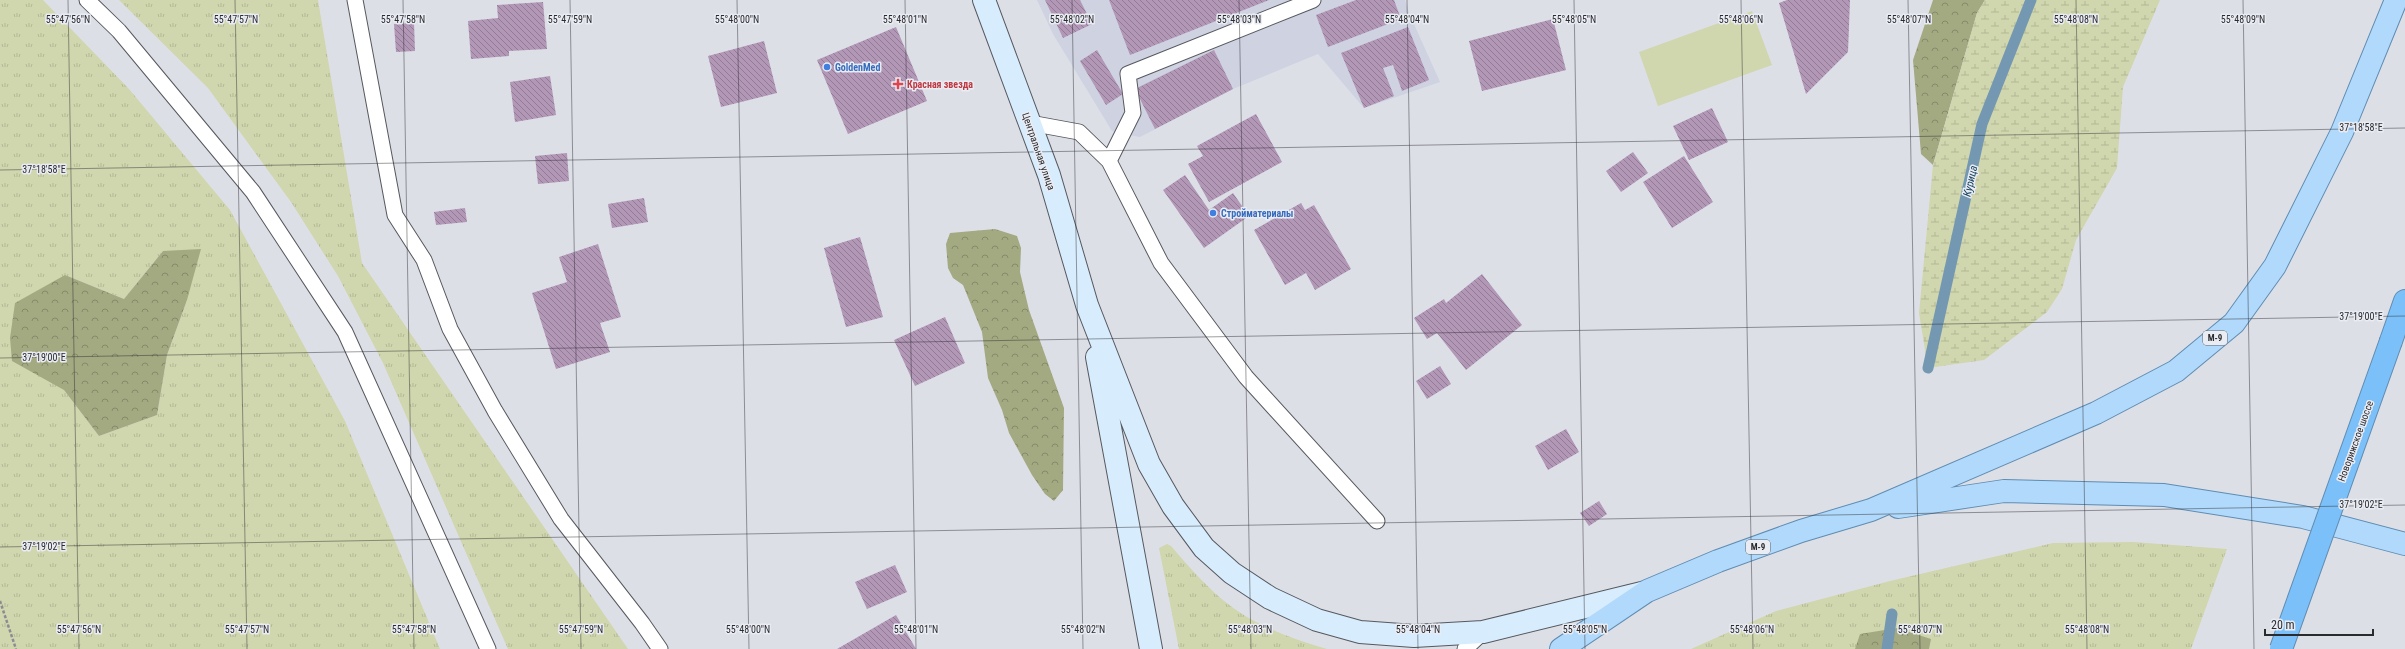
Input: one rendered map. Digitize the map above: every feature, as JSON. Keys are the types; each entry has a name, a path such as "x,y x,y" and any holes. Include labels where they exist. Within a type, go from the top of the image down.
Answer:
{"highway":[{"name":"Новорижское шоссе","path":"2281,649 2405,301"}],"main road":[{"name":"Центральная улица","path":"984,0 1049,175 1087,305"},
{"name":"М-9","path":"1087,305 1149,464 1173,506 1204,548 1232,573 1270,598 1317,620 1360,632 1414,636 1483,632 1647,591 1718,561 1771,542 1871,510 2096,413 2176,372 2234,323 2276,266 2342,132 2396,0"},
{"path":"1087,305 1151,649"},
{"name":"М-9","path":"1871,510 2004,491 2164,495 2303,517 2405,544"},
{"name":"М-9","path":"1561,649 1647,591"}],"lane":[{"path":"86,0 119,32 253,192 345,332 488,649"},
{"path":"355,0 395,215 424,260 450,329 495,411 562,519 642,623 660,649"},
{"path":"1109,162 1133,112 1128,74 1313,0"},
{"path":"1030,124 1079,132 1109,162 1160,263 1246,376 1377,521"},
{"path":"1465,649 1483,632"}],"path":[{"path":"0,601 16,649"}],"shaded area":[{"path":"1037,0 1405,0 1409,13 1440,82 1364,108 1318,54 1233,89 1140,137 1124,134 1112,131 1053,34"}],"green space":[{"path":"0,0 43,0 129,89 230,210 345,421 440,649 0,649","holes":["163,251 187,300 167,355 157,415 99,436 64,390 65,275 124,299"]},
{"path":"119,0 318,0 362,263 628,649 508,649 383,363 338,276 291,202 208,88"},
{"path":"1933,0 1985,0 1977,13 1933,165 1921,154 1913,60"},
{"path":"1985,0 2160,0 2123,87 2117,168 2076,240 2062,289 2047,312 1984,360 1928,368 1919,313 1933,165 1977,13"},
{"path":"1752,11 1772,65 1658,106 1639,52"},
{"path":"995,229 1017,236 1021,248 1020,272 1029,310 1064,408 1063,490 1054,501 1045,494 1032,475 1009,433 1002,410 988,378 982,332 963,285 953,278 948,268 946,244 950,233"},
{"path":"201,249 187,300 167,355 157,415 99,436 64,390 12,361 10,338 15,303 65,275 124,299 163,251"},
{"path":"2133,542 2227,549 2191,649 1691,649 1776,611 1890,581 2053,543"},
{"path":"1167,544 1171,546 1215,593 1232,607 1265,627 1327,649 1179,649 1159,548"},
{"path":"1897,628 1931,639 1929,649 1855,649 1860,634"}],"building":[{"path":"1045,0 1080,0 1092,24 1063,38"},
{"path":"1109,0 1269,0 1130,55"},
{"path":"1356,0 1394,0 1401,19 1328,47 1316,15"},
{"path":"1787,0 1850,0 1848,52 1806,94 1779,3"},
{"path":"543,2 547,49 509,51 509,56 471,59 468,21 498,18 497,5"},
{"path":"1553,19 1566,70 1482,91 1469,41"},
{"path":"414,23 415,51 396,52 394,24"},
{"path":"896,27 927,101 848,134 817,60"},
{"path":"1408,27 1429,80 1402,91 1393,65 1383,68 1394,96 1364,108 1341,53"},
{"path":"764,41 777,93 721,107 708,56"},
{"path":"1097,50 1123,94 1106,105 1080,61"},
{"path":"1214,50 1233,89 1155,129 1135,89"},
{"path":"550,76 556,115 515,122 510,82"},
{"path":"1712,108 1728,142 1689,160 1673,126"},
{"path":"1256,114 1282,162 1209,202 1188,164 1203,156 1197,146"},
{"path":"1633,152 1648,173 1621,192 1606,171"},
{"path":"567,153 569,181 538,184 535,156"},
{"path":"1684,156 1713,202 1672,228 1643,182"},
{"name":"Стройматериалы","path":"1185,175 1209,210 1233,193 1249,216 1204,248 1163,190"},
{"path":"644,198 648,222 612,228 608,204"},
{"path":"1301,203 1305,210 1314,205 1351,269 1315,290 1306,273 1285,285 1254,230"},
{"path":"465,208 467,222 436,225 434,212"},
{"path":"860,237 883,317 846,327 824,248"},
{"path":"598,244 621,317 600,323 610,352 556,369 532,293 567,282 559,257"},
{"path":"1482,274 1522,325 1466,370 1437,333 1427,339 1414,318 1444,299 1446,303"},
{"path":"945,317 965,363 915,386 894,340"},
{"path":"1440,366 1451,384 1427,399 1416,381"},
{"path":"1566,429 1579,452 1548,470 1535,446"},
{"path":"1599,501 1607,514 1589,526 1580,513"},
{"path":"895,565 907,592 867,609 855,582"},
{"path":"896,615 916,649 837,649"}],"waterway":[{"name":"Курица","path":"1928,368 1982,124 2031,0"},
{"name":"Курица","path":"1887,649 1892,614"}],"place":[{"name":"GoldenMed","path":"827,67"},
{"name":"Красная звезда","path":"898,84"},
{"name":"Стройматериалы","path":"1213,213"}]}
